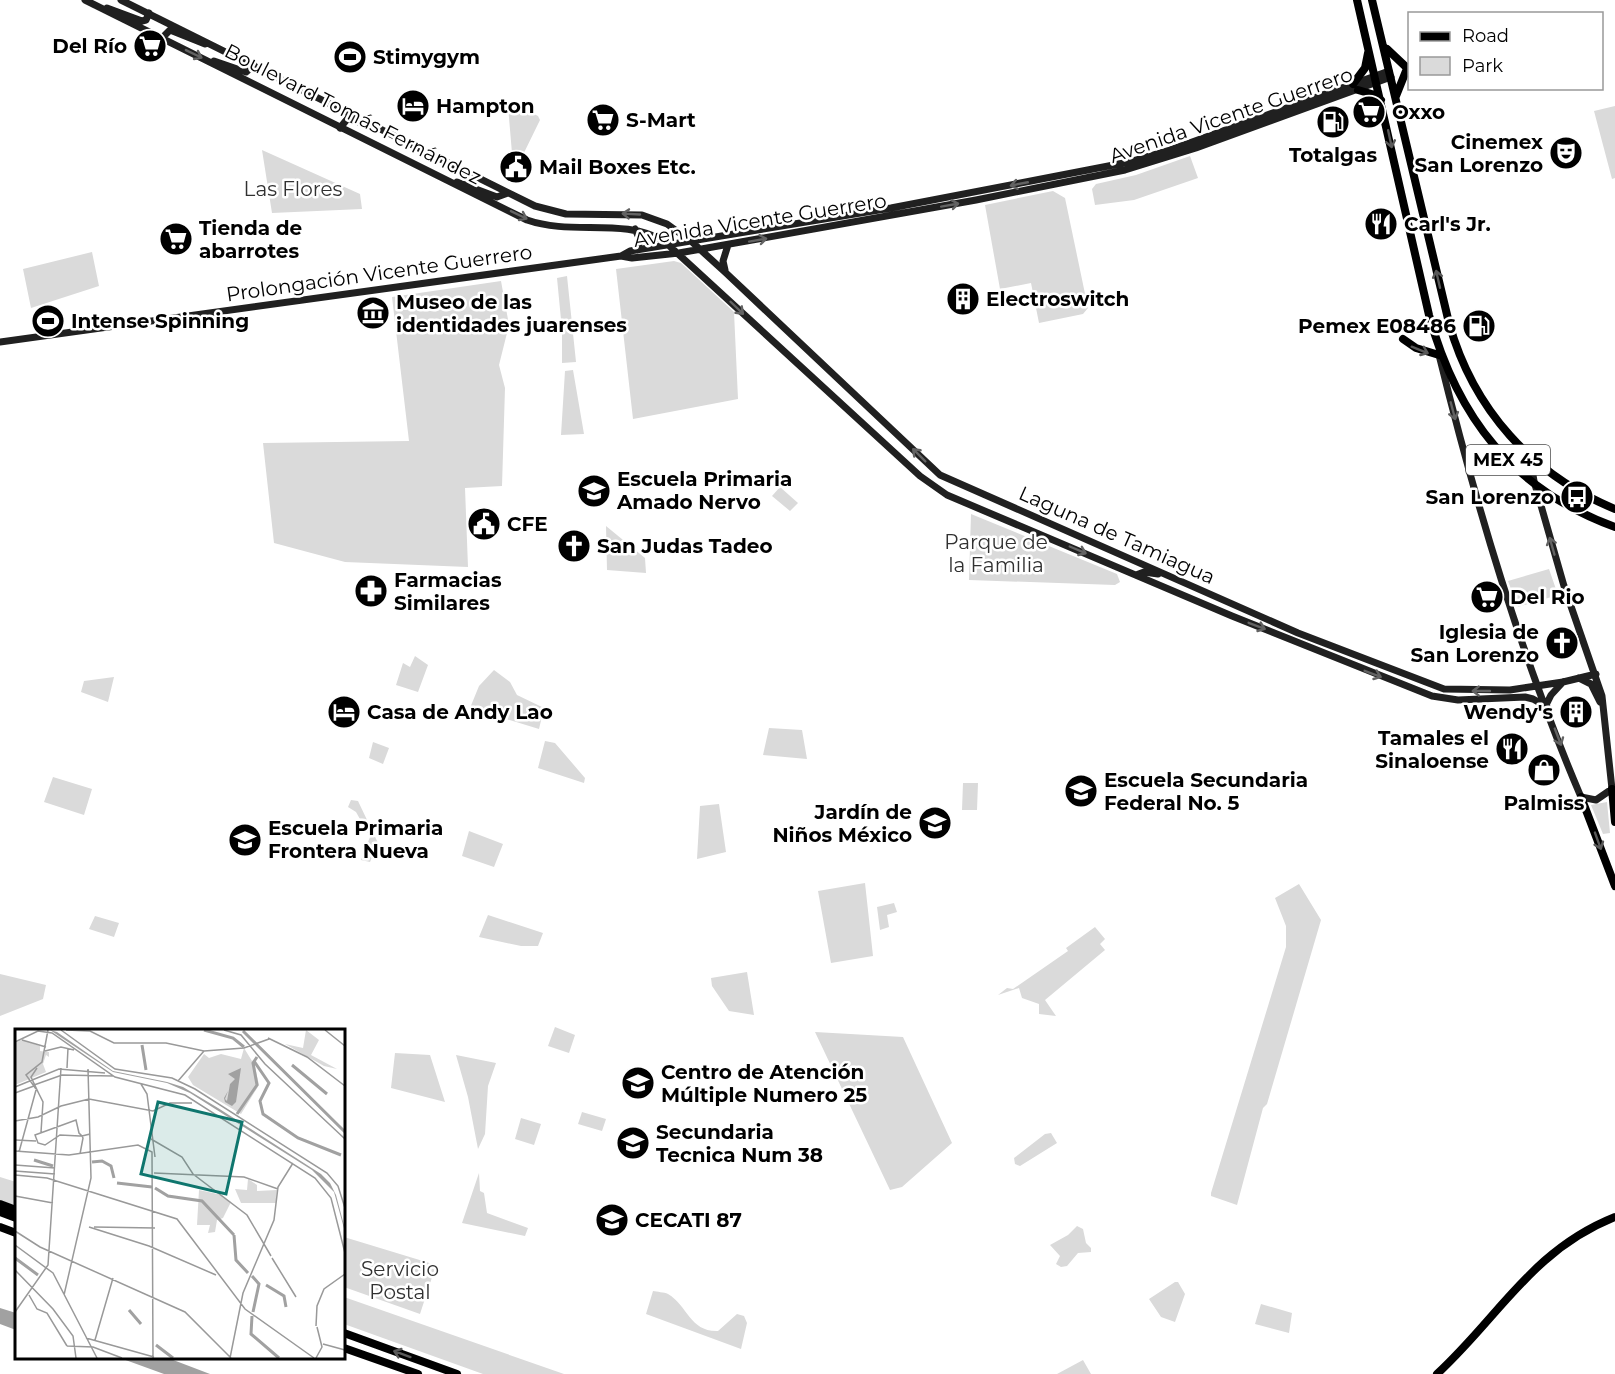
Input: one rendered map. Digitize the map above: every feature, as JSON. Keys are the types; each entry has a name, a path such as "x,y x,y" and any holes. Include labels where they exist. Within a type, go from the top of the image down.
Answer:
{"highway":[{"path":"0,1204 15,1214"},
{"path":"0,1212 15,1215"},
{"path":"0,1227 15,1233"},
{"path":"345,1333 457,1374"},
{"path":"345,1348 418,1374"}],"main road":[{"name":"Boulevard Tomás Fernández","path":"85,0 340,128 541,225 562,229 635,229 649,233 671,245 679,253"},
{"name":"Boulevard Tomás Fernández","path":"121,0 535,206 557,213 642,215 667,224 700,249"},
{"name":"MEX 45","path":"1357,0 1429,315 1501,581 1615,886"},
{"name":"MEX 45","path":"1372,0 1446,313 1463,368 1478,395 1503,430 1530,457 1563,481 1615,509"},
{"path":"101,8 115,9 142,21 146,20 149,13"},
{"path":"162,38 168,30 192,41 216,46"},
{"path":"1383,44 1391,56 1406,69 1395,98"},
{"path":"1368,49 1365,68 1356,87 1375,95 1381,101"},
{"path":"211,62 222,62 246,72 254,65"},
{"name":"Avenida Vicente Guerrero","path":"621,256 632,258 728,245 1030,190 1136,167 1390,74"},
{"name":"Avenida Vicente Guerrero","path":"621,256 637,250 891,208 1129,162 1356,87"},
{"path":"340,128 348,118 371,128 382,129"},
{"path":"452,182 467,184 497,197 508,193"},
{"path":"635,229 640,240 637,250"},
{"path":"726,273 723,261 728,245"},
{"name":"Laguna de Tamiagua","path":"700,249 940,475 1298,633 1436,687 1476,691 1539,686 1596,674"},
{"name":"Laguna de Tamiagua","path":"679,253 930,485 955,499 1432,696 1458,700 1525,697 1546,706"},
{"name":"Prolongación Vicente Guerrero","path":"0,342 621,256"},
{"path":"1429,315 1438,318 1446,313"},
{"path":"1403,339 1409,345 1439,355"},
{"name":"MEX 45","path":"1439,355 1459,397 1479,427 1501,453 1534,481 1583,513 1615,527"},
{"name":"MEX 45","path":"1530,457 1534,481 1566,593 1596,674 1605,712 1615,822"},
{"path":"1136,575 1149,572 1178,580"},
{"path":"1579,678 1591,684 1605,712"},
{"path":"1546,706 1551,695 1563,682"},
{"path":"1581,797 1596,800 1612,789"},
{"path":"1437,1374 1549,1255 1578,1234 1615,1217"}],"green space":[{"path":"512,103 538,116 540,120 518,165 513,165 508,106"},
{"path":"1615,106 1615,178 1612,179 1594,111"},
{"name":"Las Flores","path":"262,150 360,194 362,209 272,213"},
{"path":"1190,156 1198,178 1134,200 1095,205 1092,189 1096,184 1136,175"},
{"path":"1053,191 1065,198 1088,308 1083,314 1039,323 1031,283 1000,289 985,205"},
{"path":"92,252 99,286 31,308 23,269"},
{"path":"674,261 681,263 734,312 738,399 633,419 616,269"},
{"path":"567,276 576,362 562,363 562,330 557,278"},
{"path":"501,281 509,325 499,365 505,388 502,486 465,488 468,567 345,562 274,543 263,443 409,441 392,297"},
{"path":"573,370 584,434 561,435 565,371"},
{"path":"780,487 798,503 790,511 772,496"},
{"name":"Parque de la Familia","path":"971,514 1117,574 1120,582 1115,585 969,580"},
{"path":"606,526 645,558 646,573 607,570"},
{"path":"1549,569 1558,595 1518,607 1508,581"},
{"path":"415,656 428,665 418,692 396,685 403,663 410,667"},
{"path":"494,670 510,682 517,695 544,708 539,729 470,708 479,686"},
{"path":"114,677 108,702 81,692 84,681"},
{"path":"769,728 802,730 807,759 763,755"},
{"path":"545,741 555,743 585,778 584,783 538,768"},
{"path":"373,742 389,748 383,764 369,758"},
{"path":"53,777 92,789 84,815 44,802"},
{"path":"963,783 978,783 977,810 962,810"},
{"path":"351,800 358,801 378,843 370,862 361,860 370,837 356,812 348,807"},
{"path":"1607,802 1610,833 1603,834 1591,805"},
{"path":"719,804 726,852 697,859 700,806"},
{"path":"469,831 503,844 494,867 462,856"},
{"path":"865,883 873,956 831,963 818,891"},
{"path":"1299,884 1321,920 1267,1104 1263,1108 1237,1205 1211,1196 1211,1193 1286,947 1286,926 1275,898"},
{"path":"894,903 897,912 887,915 889,927 880,930 877,907"},
{"path":"488,915 543,933 538,946 521,946 479,937"},
{"path":"95,916 119,923 114,937 89,929"},
{"path":"1095,927 1105,939 1100,944 1105,950 1045,1000 1056,1016 1039,1014 1039,1004 1022,998 1019,988 998,995 1007,988 1013,989 1068,951 1066,948"},
{"path":"747,972 754,1015 729,1011 712,986 711,978"},
{"path":"0,974 46,985 43,999 0,1016"},
{"path":"555,1027 575,1035 569,1053 548,1046"},
{"path":"815,1032 903,1037 952,1143 902,1187 890,1190"},
{"path":"395,1053 430,1055 445,1102 391,1088"},
{"path":"456,1055 496,1063 488,1086 485,1134 478,1149 468,1097"},
{"path":"582,1112 606,1119 602,1131 578,1124"},
{"path":"521,1118 541,1124 534,1145 515,1139"},
{"path":"1051,1133 1057,1143 1020,1166 1015,1164 1014,1158 1045,1134"},
{"path":"479,1173 480,1191 484,1193 487,1213 528,1228 525,1236 462,1223"},
{"path":"0,1177 15,1182 15,1206 0,1200"},
{"path":"1077,1226 1083,1229 1091,1252 1078,1253 1067,1266 1061,1267 1056,1264 1060,1256 1050,1245 1068,1235"},
{"name":"Servicio Postal","path":"345,1237 436,1265 420,1314 345,1287"},
{"path":"1178,1282 1185,1294 1175,1322 1161,1317 1149,1299"},
{"path":"653,1291 668,1294 695,1323 709,1330 718,1331 737,1314 744,1316 747,1323 741,1349 646,1314"},
{"path":"345,1297 564,1374 483,1374 345,1324"},
{"path":"1261,1304 1292,1313 1289,1333 1255,1324"},
{"path":"1083,1360 1091,1374 1057,1374"}],"shaded area":[{"path":"0,1308 15,1313 15,1330 0,1324"},
{"path":"123,1359 171,1359 210,1374 164,1374"}],"place":[{"name":"Del Río","path":"150,46"},
{"name":"Stimygym","path":"350,57"},
{"name":"Hampton","path":"413,106"},
{"name":"Oxxo","path":"1369,112"},
{"name":"S-Mart","path":"603,120"},
{"name":"Totalgas","path":"1333,122"},
{"name":"Cinemex San Lorenzo","path":"1566,153"},
{"name":"Mail Boxes Etc.","path":"516,167"},
{"name":"Carl's Jr.","path":"1381,224"},
{"name":"Tienda de abarrotes","path":"176,239"},
{"name":"Electroswitch","path":"963,299"},
{"name":"Museo de las identidades juarenses","path":"373,313"},
{"name":"Intense Spinning","path":"48,321"},
{"name":"Pemex E08486","path":"1479,326"},
{"name":"Escuela Primaria Amado Nervo","path":"594,491"},
{"name":"San Lorenzo","path":"1577,497"},
{"name":"CFE","path":"484,524"},
{"name":"San Judas Tadeo","path":"574,546"},
{"name":"Farmacias Similares","path":"371,591"},
{"name":"Del Rio","path":"1487,597"},
{"name":"Iglesia de San Lorenzo","path":"1562,643"},
{"name":"Casa de Andy Lao","path":"344,712"},
{"name":"Wendy's","path":"1576,712"},
{"name":"Tamales el Sinaloense","path":"1512,749"},
{"name":"Palmiss","path":"1544,770"},
{"name":"Escuela Secundaria Federal No. 5","path":"1081,791"},
{"name":"Jardín de Niños México","path":"935,823"},
{"name":"Escuela Primaria Frontera Nueva","path":"245,840"},
{"name":"Centro de Atención Múltiple Numero 25","path":"638,1083"},
{"name":"Secundaria Tecnica Num 38","path":"633,1143"},
{"name":"CECATI 87","path":"612,1220"}]}
